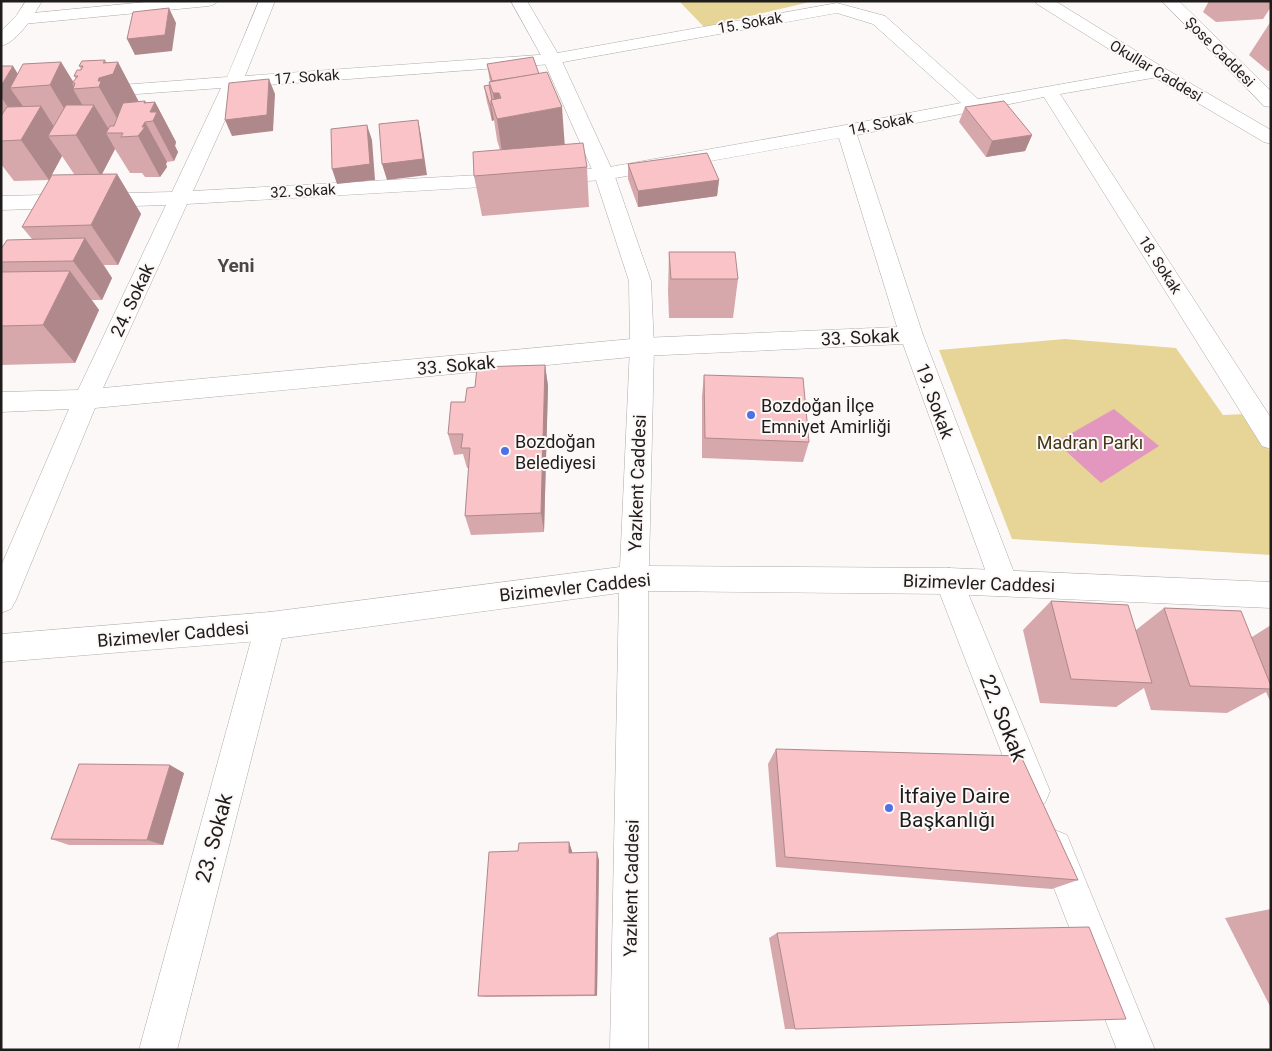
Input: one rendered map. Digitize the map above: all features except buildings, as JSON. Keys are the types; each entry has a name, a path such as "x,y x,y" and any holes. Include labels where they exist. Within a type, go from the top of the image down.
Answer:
{"street":[{"path":"1,41 23,19 34,1"},
{"path":"23,19 208,1"},
{"name":"24. Sokak","path":"1,600 86,399 180,198 232,83 266,1"},
{"name":"Yazıkent Caddesi","path":"519,1 552,59 604,174 640,281 642,347 634,578 629,1050"},
{"name":"Okullar Caddesi","path":"1043,1 1158,72 1271,138"},
{"name":"Şose Caddesi","path":"1170,1 1271,102"},
{"name":"15. Sokak","path":"552,59 837,8 879,20 975,106"},
{"name":"17. Sokak","path":"78,94 552,59"},
{"name":"14. Sokak","path":"604,174 846,131 1049,91 1158,72"},
{"name":"18. Sokak","path":"1049,91 1271,439"},
{"name":"19. Sokak","path":"846,131 911,335 1004,583"},
{"name":"32. Sokak","path":"1,203 58,211 180,198 604,174"},
{"name":"33. Sokak","path":"1,402 86,399 642,347 911,335"},
{"name":"Bizimevler Caddesi","path":"1,648 270,626 634,578 949,581 1271,595"},
{"name":"22. Sokak","path":"949,581 1136,1050"},
{"name":"23. Sokak","path":"158,1050 270,626"}],"green space":[{"path":"679,1 814,1 704,27"},
{"name":"Madran Parkı","path":"1065,339 1176,348 1223,415 1246,414 1271,453 1271,555 1012,539 939,350"}],"shaded area":[{"path":"1114,409 1159,446 1101,483 1056,442"}],"place":[{"name":"Bozdoğan İlçe Emniyet Amirliği","path":"751,415"},
{"name":"Bozdoğan Belediyesi","path":"505,451"},
{"name":"İtfaiye Daire Başkanlığı","path":"889,808"}],"district":[{"name":"Yeni","path":"236,265"}]}
